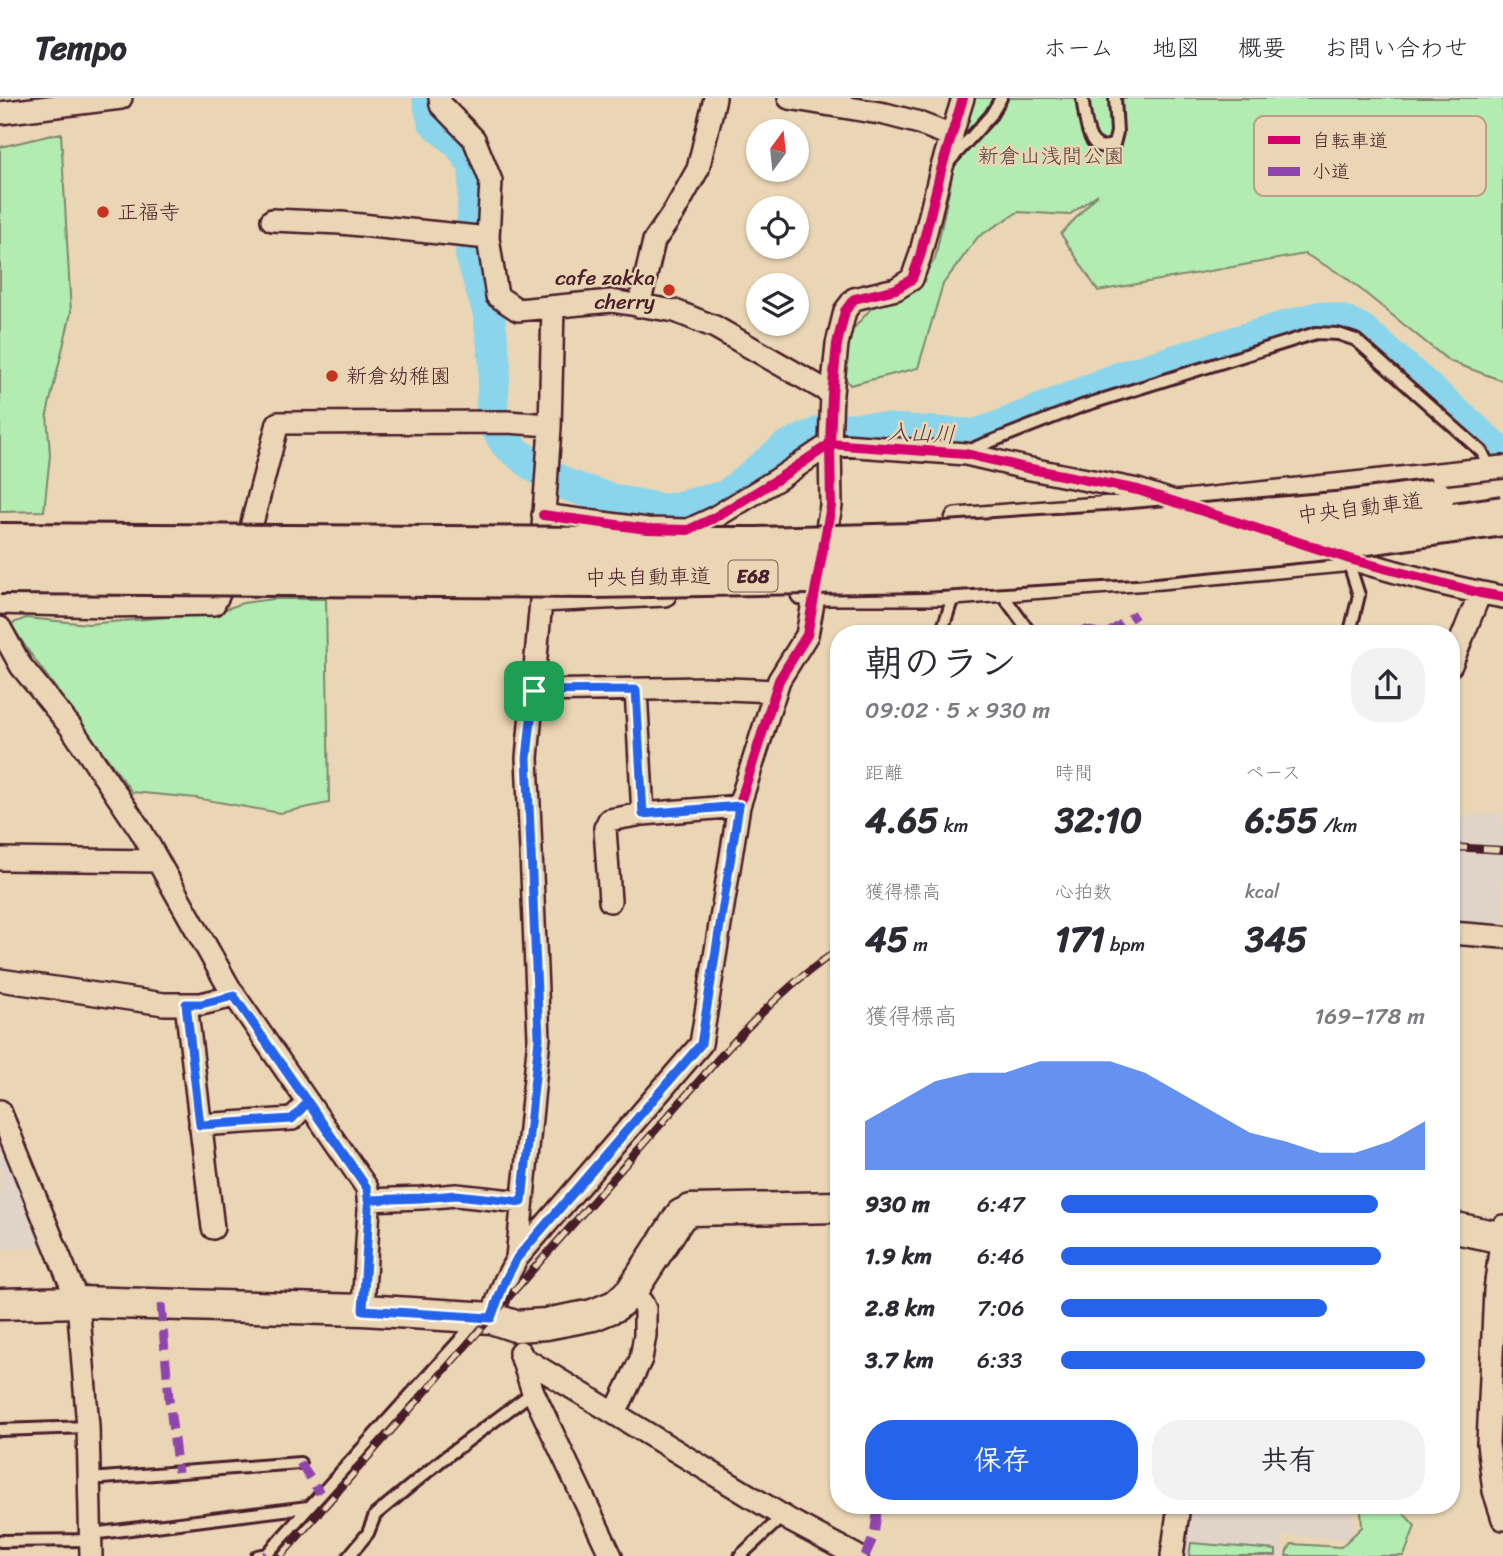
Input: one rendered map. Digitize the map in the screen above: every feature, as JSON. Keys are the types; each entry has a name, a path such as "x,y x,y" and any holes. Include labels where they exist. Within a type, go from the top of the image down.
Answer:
{"highway":[{"name":"中央自動車道","path":"0,543 702,547 913,543 1121,530 1322,513 1498,473"},
{"name":"中央自動車道","path":"0,574 594,578 923,572 1134,559 1346,538 1503,516"}],"street":[{"path":"0,113 121,98"},
{"path":"440,98 441,105 474,139 491,181 477,237 497,296 518,310 611,301 675,311 715,327 832,394"},
{"path":"639,306 654,241 698,169 715,98"},
{"path":"789,98 885,114 952,136"},
{"path":"494,1321 505,1281 517,1258 701,1044 739,806 779,680 807,635 831,506 832,394 836,344 845,311 854,299 896,289 912,279 963,98"},
{"path":"272,220 341,223 477,237"},
{"path":"517,1258 539,1038 527,758 541,601 553,307"},
{"path":"0,603 105,606 214,604 251,527 278,422 507,422 550,425"},
{"path":"251,527 473,533 543,522 688,530 712,519 778,479 830,434 966,454 1138,490 1351,560 1503,597"},
{"path":"956,519 1498,473"},
{"path":"541,601 663,595 954,594 1351,560"},
{"path":"1460,643 1480,593"},
{"path":"0,628 21,666 70,726 141,831 234,996 367,1188 363,1310"},
{"path":"534,691 705,688 775,691"},
{"path":"636,690 643,814"},
{"path":"610,901 605,828 609,820 643,814 739,806"},
{"path":"0,859 158,861"},
{"path":"1460,934 1503,937"},
{"path":"0,980 164,1004 201,1004 234,996"},
{"path":"186,1004 213,1228"},
{"path":"200,1125 292,1119 308,1102"},
{"path":"0,1111 78,1302 88,1427 91,1543"},
{"path":"368,1200 456,1195 522,1202"},
{"path":"0,1304 78,1302 363,1310 546,1324 593,1315 615,1306 631,1292 681,1215 691,1209 830,1207"},
{"path":"1460,1228 1502,1233 1494,1290 1488,1443 1494,1491 1503,1519"},
{"path":"615,1413 640,1359 645,1335 645,1309 631,1292"},
{"path":"494,1321 520,1356 533,1392 611,1556"},
{"path":"520,1356 783,1516 857,1556"},
{"path":"1172,1556 1178,1514"}],"lane":[{"path":"941,170 990,115 1001,98"},
{"path":"1082,98 1089,138 1096,145 1107,147 1114,144 1117,132 1115,98"},
{"path":"966,454 977,447 1082,406 1316,333 1338,334 1356,340 1482,452 1498,473"},
{"path":"1351,560 1359,596 1352,625"},
{"path":"1000,590 1025,625"},
{"path":"944,625 954,594"},
{"path":"257,1556 267,1554 459,1341 494,1321"},
{"path":"349,1556 368,1533 375,1515 443,1459 533,1392"},
{"path":"0,1430 88,1427"},
{"path":"89,1479 300,1463"},
{"path":"0,1541 91,1543 309,1507"},
{"path":"740,1556 783,1516"}],"shaded area":[{"path":"1503,813 1503,932 1460,928 1460,816"},
{"path":"0,1129 48,1247 0,1249"},
{"path":"1186,1514 1354,1514 1352,1540 1283,1535 1282,1556 1181,1556"}],"green space":[{"name":"新倉山浅間公園","path":"968,98 1503,98 1503,381 1449,361 1344,276 1305,254 1098,291 1061,234 1098,194 1069,215 1018,212 978,237 943,284 918,368 850,385 840,371 853,329 874,305 914,289 935,259"},
{"path":"61,133 71,313 47,414 50,455 44,511 0,512 0,147"},
{"path":"273,599 326,599 329,803 280,813 196,798 132,792 11,624 26,618 88,624 215,613 243,603"},
{"path":"1361,1514 1404,1514 1415,1526 1404,1556 1286,1556 1292,1544 1341,1547 1362,1527"},
{"path":"1191,1543 1276,1550 1276,1556 1189,1556"}],"waterway":[{"name":"入山川","path":"428,98 433,121 460,145 475,167 471,255 489,314 495,365 491,418 505,443 535,467 567,485 617,501 666,510 726,496 786,447 828,429 867,428 975,435 1121,377 1320,317 1343,321 1361,329 1497,449 1503,460"}],"railway":[{"path":"1460,848 1503,850"},
{"path":"281,1556 733,1043 790,987 830,956"}],"marked path":[{"path":"1120,625 1136,614"},
{"path":"161,1304 178,1472"},
{"path":"300,1463 320,1493"},
{"path":"865,1556 874,1536 877,1514"}],"cycle path":[{"path":"491,1318 517,1258 701,1044 739,806 779,680 807,635 831,506 832,394 837,344 845,311 854,299 896,289 912,279 963,98"},
{"path":"543,515 647,529 688,530 712,519 830,444 966,454 1138,490 1353,560 1503,597"}],"place":[{"name":"正福寺","path":"103,212"},
{"name":"cafe zakka cherry","path":"669,290"},
{"name":"新倉幼稚園","path":"332,376"}],"route":[{"path":"534,691 527,758 539,1038 522,1202 456,1195 368,1200 367,1188 234,996 201,1004 186,1004 200,1125 292,1119 308,1102 367,1188 368,1200 369,1208 363,1310 491,1318 517,1258 701,1044 739,806 643,814 636,690 534,691"}]}
